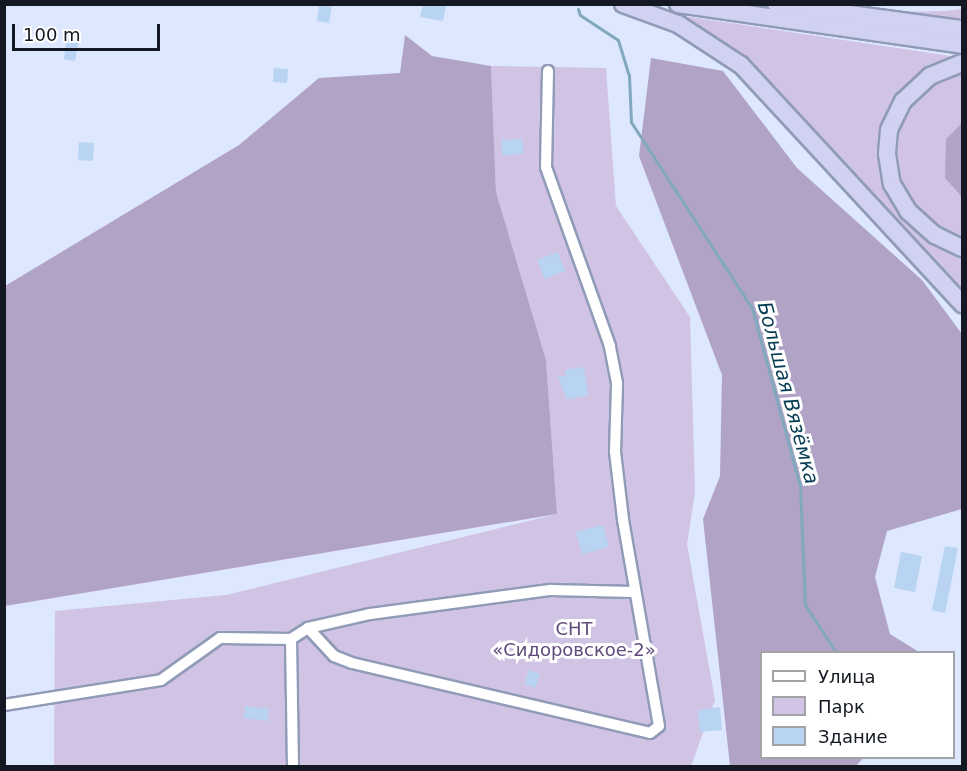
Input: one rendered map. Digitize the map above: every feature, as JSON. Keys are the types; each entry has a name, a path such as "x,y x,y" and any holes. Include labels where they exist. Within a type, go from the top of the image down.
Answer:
{"highway":[{"path":"624,4 678,24 741,64 963,304"},
{"path":"678,4 963,45"},
{"path":"776,4 963,29"},
{"path":"963,63 930,76 903,101 889,130 887,154 892,184 908,211 934,235 963,248"}],"street":[{"path":"308,628 334,656 352,663 650,733 660,726 633,592 615,452 617,383 601,315 553,195 544,139 548,71"},
{"path":"4,705 161,680 220,638 291,639 308,628 370,614 551,590 633,592"},
{"path":"291,639 293,766"}],"green space":[{"path":"962,9 962,21 894,12 947,11"},
{"path":"683,16 957,57 905,87 896,100 879,156 888,196 911,226 926,240 962,256 962,288 751,60"},
{"name":"СНТ «Сидоровское-2»","path":"491,66 606,68 616,206 690,317 695,492 687,544 715,700 691,766 54,766 55,611 226,595 557,514 546,360 496,192"},
{"path":"962,69 962,239 924,220 900,187 893,141 905,107 926,85"}],"shaded area":[{"path":"405,35 432,56 491,66 496,192 546,360 557,514 5,606 5,286 239,145 319,78 400,73"},
{"path":"651,58 723,71 797,168 922,280 962,334 962,509 887,531 875,577 890,634 917,651 760,651 760,759 862,759 856,766 730,766 703,519 720,476 722,375 639,156"},
{"path":"962,123 962,197 945,178 946,139"}],"building":[{"path":"319,4 332,4 329,23 317,21"},
{"path":"423,4 446,6 443,21 420,17"},
{"path":"67,38 79,40 75,61 64,59"},
{"path":"274,68 288,69 287,83 273,82"},
{"path":"523,139 523,154 502,156 501,140"},
{"path":"79,142 94,143 93,161 78,160"},
{"path":"558,252 565,271 545,279 537,260"},
{"path":"584,367 588,396 567,399 558,377 566,376 565,370"},
{"path":"603,525 609,547 582,554 576,532"},
{"path":"945,546 958,548 945,613 932,610"},
{"path":"901,552 922,556 915,592 894,588"},
{"path":"529,670 540,674 535,688 524,684"},
{"path":"245,706 269,709 268,721 244,718"},
{"path":"720,707 722,730 700,732 698,710"}],"waterway":[{"name":"Большая Вязёмка","path":"578,9 580,15 618,40 629,75 631,122 752,308 800,486 805,605 835,651"}]}
